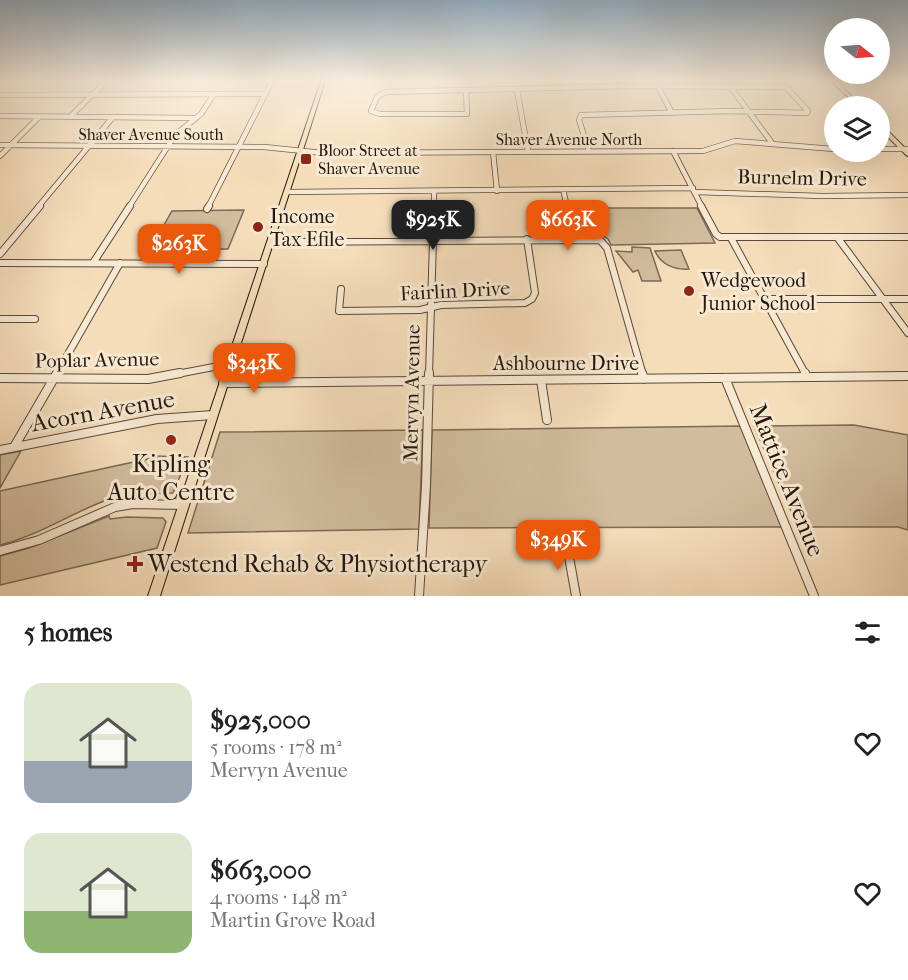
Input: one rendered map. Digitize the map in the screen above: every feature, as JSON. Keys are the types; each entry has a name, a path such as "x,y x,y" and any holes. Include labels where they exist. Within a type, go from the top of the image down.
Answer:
{"main road":[{"path":"154,596 314,109"},
{"path":"890,136 906,151"}],"street":[{"path":"70,117 78,109"},
{"path":"93,263 178,130 196,118 203,109"},
{"path":"207,209 257,109"},
{"path":"373,109 372,113 467,114 467,109"},
{"path":"520,109 528,151"},
{"path":"670,109 672,113"},
{"path":"589,151 579,120 581,115 749,111 807,113 806,109"},
{"path":"749,111 772,143"},
{"path":"0,116 196,118"},
{"path":"0,156 39,117"},
{"path":"0,254 113,117"},
{"name":"Shaver Avenue North","path":"301,151 323,153 673,151 708,150 729,142 772,143 803,149 824,149"},
{"name":"Shaver Avenue South","path":"0,145 273,147 301,151"},
{"path":"890,150 906,151"},
{"path":"673,151 718,236 731,238 908,237"},
{"path":"493,152 497,191"},
{"path":"563,189 574,239"},
{"name":"Burnelm Drive","path":"287,192 563,189 694,190 822,196 908,195"},
{"name":"Mervyn Avenue","path":"419,596 424,521 434,192"},
{"path":"837,237 908,333"},
{"path":"731,238 807,377"},
{"path":"271,242 432,239 599,240 607,248 644,379"},
{"name":"Fairlin Drive","path":"341,289 339,311 430,308 441,305 513,305 529,302 534,297 535,290 527,239"},
{"path":"0,263 264,264"},
{"path":"14,447 120,263"},
{"path":"765,299 908,299"},
{"path":"0,319 35,319"},
{"name":"Poplar Avenue","path":"0,378 148,379 229,364"},
{"name":"Ashbourne Drive","path":"223,382 908,376"},
{"name":"Mattice Avenue","path":"725,378 814,596"},
{"path":"541,380 547,420"},
{"name":"Acorn Avenue","path":"0,450 157,419 213,415"},
{"path":"0,551 39,540 115,507 133,504 183,505"},
{"path":"566,540 576,596"}],"shaded area":[{"path":"596,208 697,208 715,243 611,245 602,235"},
{"path":"244,210 228,249 193,249 187,260 166,261 178,237 157,237 172,211"},
{"path":"632,247 650,248 661,281 642,281 638,270 633,272 616,251 632,252"},
{"path":"681,250 689,269 669,266 655,251"},
{"path":"854,425 908,435 908,530 898,527 798,527 754,426"},
{"path":"741,426 783,527 429,528 432,430"},
{"path":"423,430 419,529 188,533 220,432"},
{"path":"21,451 0,488 0,455"},
{"path":"154,456 188,457 173,493 138,494 112,498 40,531 0,545 0,491"},
{"path":"109,516 110,519 163,518 166,522 157,548 0,585 0,556 29,548"}],"place":[{"name":"Bloor Street at Shaver Avenue","path":"306,159"},
{"name":"Income Tax Efile","path":"258,227"},
{"name":"Wedgewood Junior School","path":"689,291"},
{"name":"Kipling Auto Centre","path":"171,440"},
{"name":"Westend Rehab & Physiotherapy","path":"135,564"}]}
